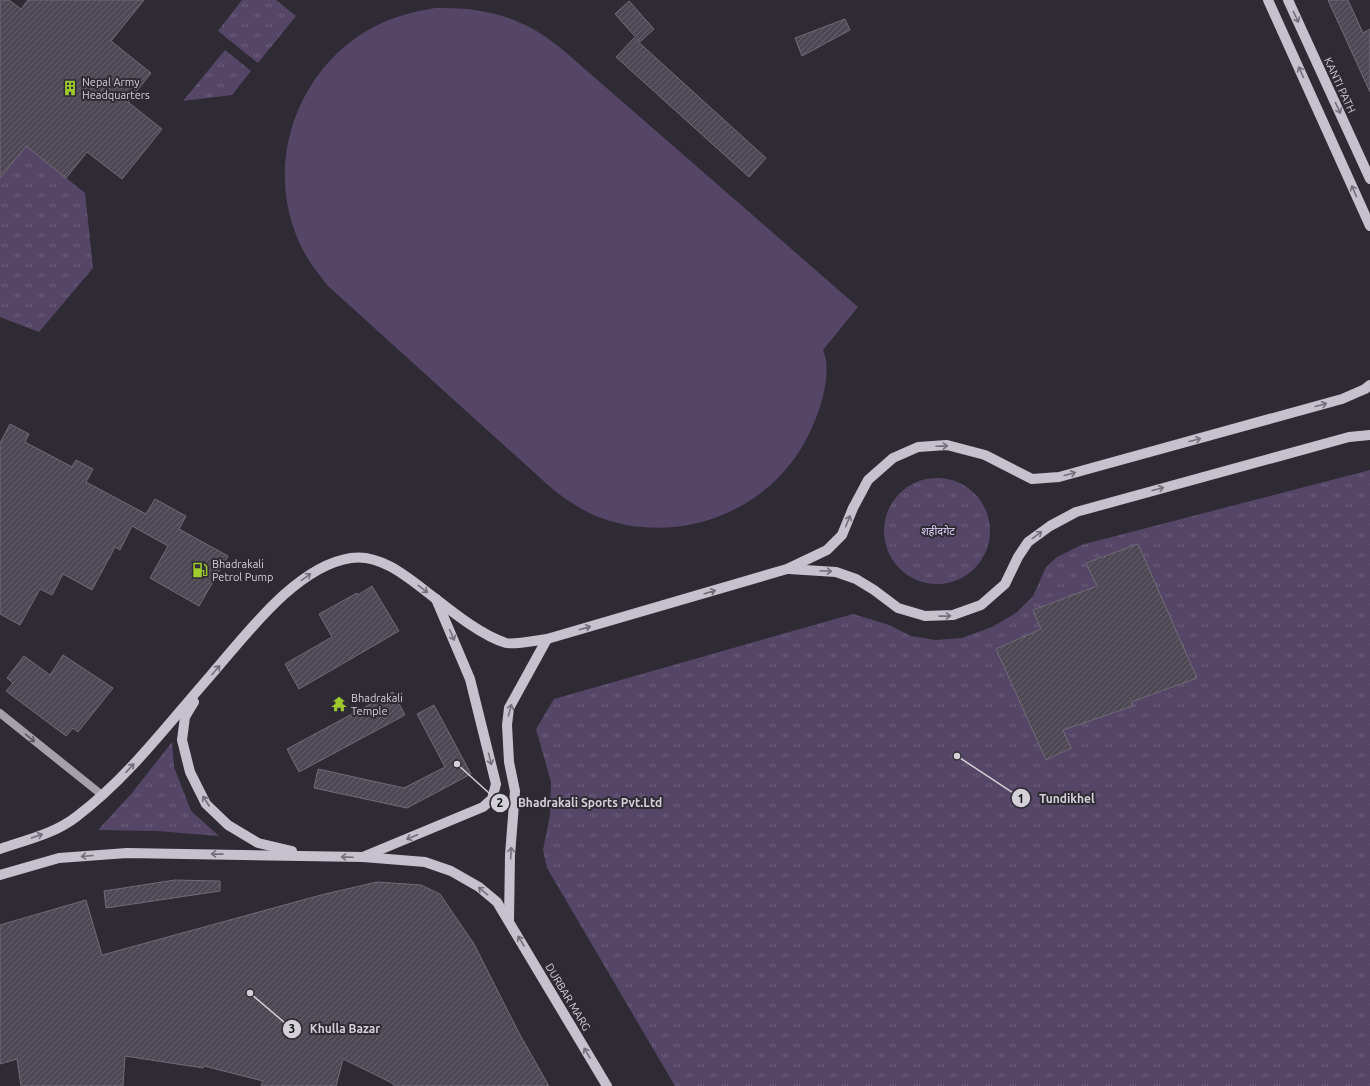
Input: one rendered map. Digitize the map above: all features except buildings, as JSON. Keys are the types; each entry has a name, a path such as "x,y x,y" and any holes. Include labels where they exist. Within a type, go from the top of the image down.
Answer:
{"main road":[{"path":"1268,0 1370,226"},
{"name":"KANTI PATH","path":"1288,0 1370,179"},
{"path":"0,849 53,831 74,818 102,795 129,769 275,603 307,576 325,566 352,558 369,559 398,570 436,600 484,633 508,643 547,639 787,569 827,550 842,535 853,508 868,480 893,458 918,447 947,445 985,455 1032,479 1059,477 1342,399 1365,389 1370,385"},
{"path":"787,569 836,572 856,579 898,608 925,616 953,616 981,605 1005,584 1018,557 1028,542 1050,526 1076,512 1370,430"},
{"path":"1349,437 1370,435"},
{"path":"363,857 483,807 492,799 496,784 470,678 436,600"},
{"path":"508,920 510,855 515,791 509,762 507,725 509,708 547,639"},
{"path":"205,682 185,717 182,740 190,772 206,804 228,825 258,843 312,855"},
{"path":"0,713 102,795"},
{"path":"0,875 59,858 127,853 312,855"},
{"name":"DURBAR MARG","path":"312,855 425,862 451,871 479,887 497,902 608,1086"}],"green space":[{"path":"242,0 276,0 296,16 258,63 218,31"},
{"path":"435,8 454,8 488,12 504,16 533,29 548,39 563,50 858,307 823,350 827,370 825,389 820,408 809,434 792,462 771,485 746,503 718,517 689,525 658,528 627,525 596,516 583,510 548,485 328,286 308,259 300,245 294,229 286,197 285,164 291,132 302,102 319,74 340,50 367,31 397,17"},
{"path":"225,50 251,71 232,95 183,101"},
{"path":"26,146 85,193 93,268 39,332 0,317 0,178"},
{"path":"1370,470 1370,1086 675,1086 547,868 543,850 550,815 551,782 536,729 554,699 853,614 889,625 911,636 935,640 962,638 992,627 1016,613 1033,596 1046,567 1057,557 1081,545"},
{"name":"शहीदगेट","path":"937,478 957,482 975,493 986,511 990,531 986,551 975,569 957,580 937,584 917,580 899,569 888,551 884,531 888,511 899,493 917,482"},
{"path":"172,742 174,767 191,811 219,836 157,831 98,830 132,793"}],"place":[{"name":"Nepal Army Headquarters","path":"70,88"},
{"name":"Bhadrakali Petrol Pump","path":"200,570"},
{"name":"Bhadrakali Temple","path":"339,704"},
{"name":"Tundikhel","path":"957,756"},
{"name":"Bhadrakali Sports Pvt.Ltd","path":"457,764"},
{"name":"Khulla Bazar","path":"250,993"}]}
